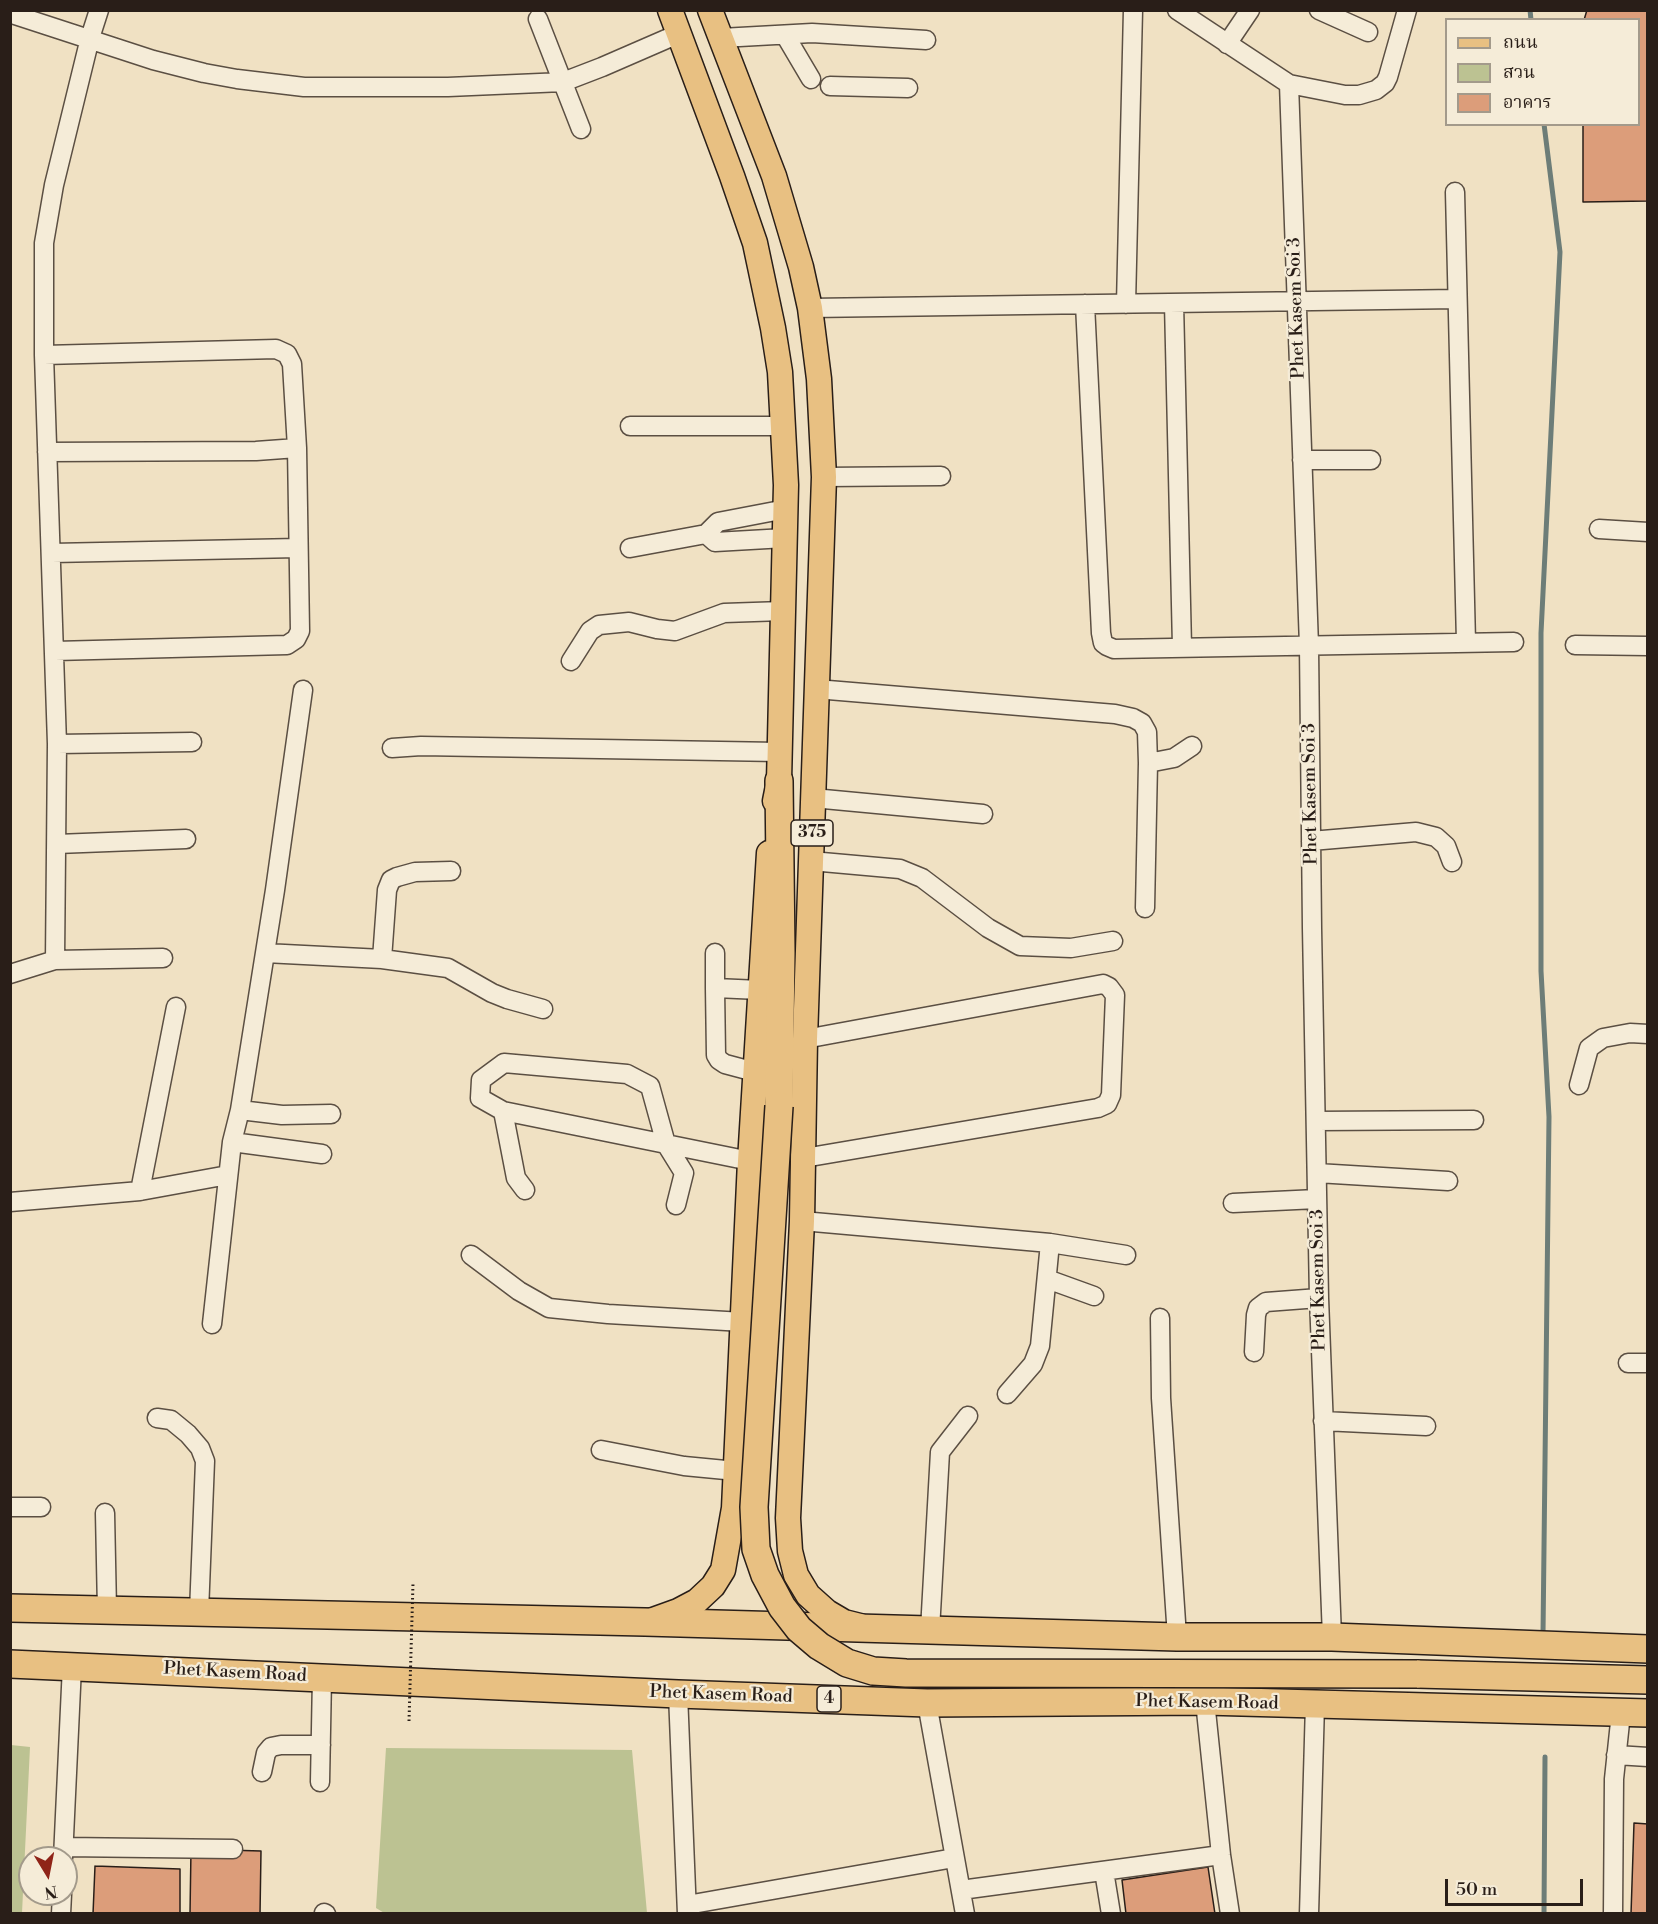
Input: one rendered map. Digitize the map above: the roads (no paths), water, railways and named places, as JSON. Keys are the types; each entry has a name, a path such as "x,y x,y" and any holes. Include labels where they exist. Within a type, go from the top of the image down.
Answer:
{"highway":[{"path":"778,781 781,953 779,1106 754,1507 756,1549 765,1575 782,1607 799,1629 819,1646 848,1663 873,1671 906,1673 1417,1674 1647,1680"},
{"path":"10,1608 1177,1637 1332,1637 1647,1649"},
{"name":"Phet Kasem Road","path":"10,1664 927,1703 1205,1701 1647,1713"}],"main road":[{"name":"375","path":"645,1622 678,1611 697,1601 713,1586 723,1570 734,1508 755,1072 771,836 778,781 786,509 780,372 755,243 670,10"},
{"name":"375","path":"710,10 774,176 801,267 810,308 819,379 824,477 805,1039 802,1221 788,1518 790,1551 796,1575 808,1595 827,1612 844,1622 873,1629"},
{"path":"728,1546 750,1558 763,1559 782,1556 790,1551"}],"street":[{"path":"55,960 57,744 43,283 47,218 90,38 99,10"},
{"path":"1126,304 1133,10"},
{"path":"1177,10 1289,84 1344,95 1359,95 1376,90 1385,83 1407,10"},
{"path":"1227,44 1250,10"},
{"path":"1319,10 1368,32"},
{"path":"15,15 153,60 204,73 304,87 448,87 563,82 678,34"},
{"path":"538,19 581,129"},
{"path":"721,38 812,33 926,40"},
{"path":"785,34 811,79"},
{"name":"Phet Kasem Soi 3","path":"1289,84 1309,646 1319,1298 1332,1637"},
{"path":"830,86 908,88"},
{"path":"1455,192 1466,642"},
{"path":"810,308 1457,299"},
{"path":"1174,303 1182,647"},
{"path":"1085,304 1103,643 1114,649 1514,642"},
{"path":"45,355 276,349 288,354 292,364 297,448 300,631 296,639 287,645 55,651"},
{"path":"630,426 784,426"},
{"path":"47,452 256,451 297,448"},
{"path":"1302,460 1371,460"},
{"path":"824,477 941,476"},
{"path":"630,548 706,534 718,522 786,509"},
{"path":"1599,529 1647,532"},
{"path":"706,534 715,542 785,538"},
{"path":"52,553 298,548"},
{"path":"571,661 590,631 599,625 629,622 675,631 724,613 783,611"},
{"path":"1575,645 1647,646"},
{"path":"816,688 1104,713 1133,717 1142,723 1147,732 1148,763 1145,908"},
{"path":"212,1324 232,1142 240,1110 280,858 303,690"},
{"path":"57,744 192,742"},
{"path":"392,748 421,746 779,752"},
{"path":"1148,763 1174,758 1192,746"},
{"path":"813,798 983,814"},
{"path":"1311,841 1416,832 1436,837 1446,846 1452,862"},
{"path":"57,844 186,838"},
{"path":"811,861 900,869 922,878 988,928 1020,946 1071,948 1113,941"},
{"path":"382,959 387,890 392,880 415,872 451,871"},
{"path":"265,953 382,959 448,968 492,993 543,1009"},
{"path":"714,953 717,1055 719,1060 725,1064 755,1072"},
{"path":"10,974 55,960 163,958"},
{"path":"804,1158 1098,1108 1107,1104 1111,1095 1115,995 1109,987 1102,984 805,1039"},
{"path":"715,988 760,990"},
{"path":"140,1191 176,1007"},
{"path":"1579,1084 1589,1048 1603,1038 1630,1033 1647,1034"},
{"path":"676,1205 684,1173 666,1144 650,1086 627,1074 504,1063 481,1080 480,1098 503,1111 666,1144 750,1161"},
{"path":"240,1110 282,1115 331,1114"},
{"path":"503,1111 516,1178 525,1190"},
{"path":"1316,1121 1474,1120"},
{"path":"232,1142 322,1154"},
{"path":"1317,1173 1448,1181"},
{"path":"10,1202 140,1191 228,1175"},
{"path":"1233,1203 1317,1199"},
{"path":"802,1221 1050,1243 1126,1255"},
{"path":"1007,1394 1033,1364 1040,1346 1050,1243"},
{"path":"471,1255 519,1291 549,1308 743,1322"},
{"path":"1047,1279 1094,1296"},
{"path":"1254,1352 1258,1308 1266,1302 1319,1298"},
{"path":"1160,1318 1161,1398 1177,1637"},
{"path":"1628,1363 1647,1363"},
{"path":"930,1630 940,1452 968,1416"},
{"path":"157,1418 171,1420 188,1434 200,1448 205,1461 199,1612"},
{"path":"1323,1421 1426,1426"},
{"path":"601,1450 684,1466 736,1471"},
{"path":"10,1507 41,1507"},
{"path":"105,1513 107,1610"},
{"path":"63,1846 72,1666"},
{"path":"320,1782 322,1677"},
{"path":"678,1694 687,1909 954,1858"},
{"path":"1205,1701 1221,1855 1230,1914"},
{"path":"927,1703 965,1914"},
{"path":"1310,1914 1316,1704"},
{"path":"1613,1914 1614,1779 1621,1713"},
{"path":"262,1772 266,1753 271,1747 321,1745"},
{"path":"1616,1755 1647,1756"},
{"path":"78,1852 233,1848"},
{"path":"960,1890 1221,1855"},
{"path":"1104,1871 1111,1914"}],"waterway":[{"path":"1530,10 1531,18"},
{"path":"1543,1634 1549,1117 1541,971 1541,633 1560,252 1544,126"},
{"path":"1544,1914 1545,1757"}]}
